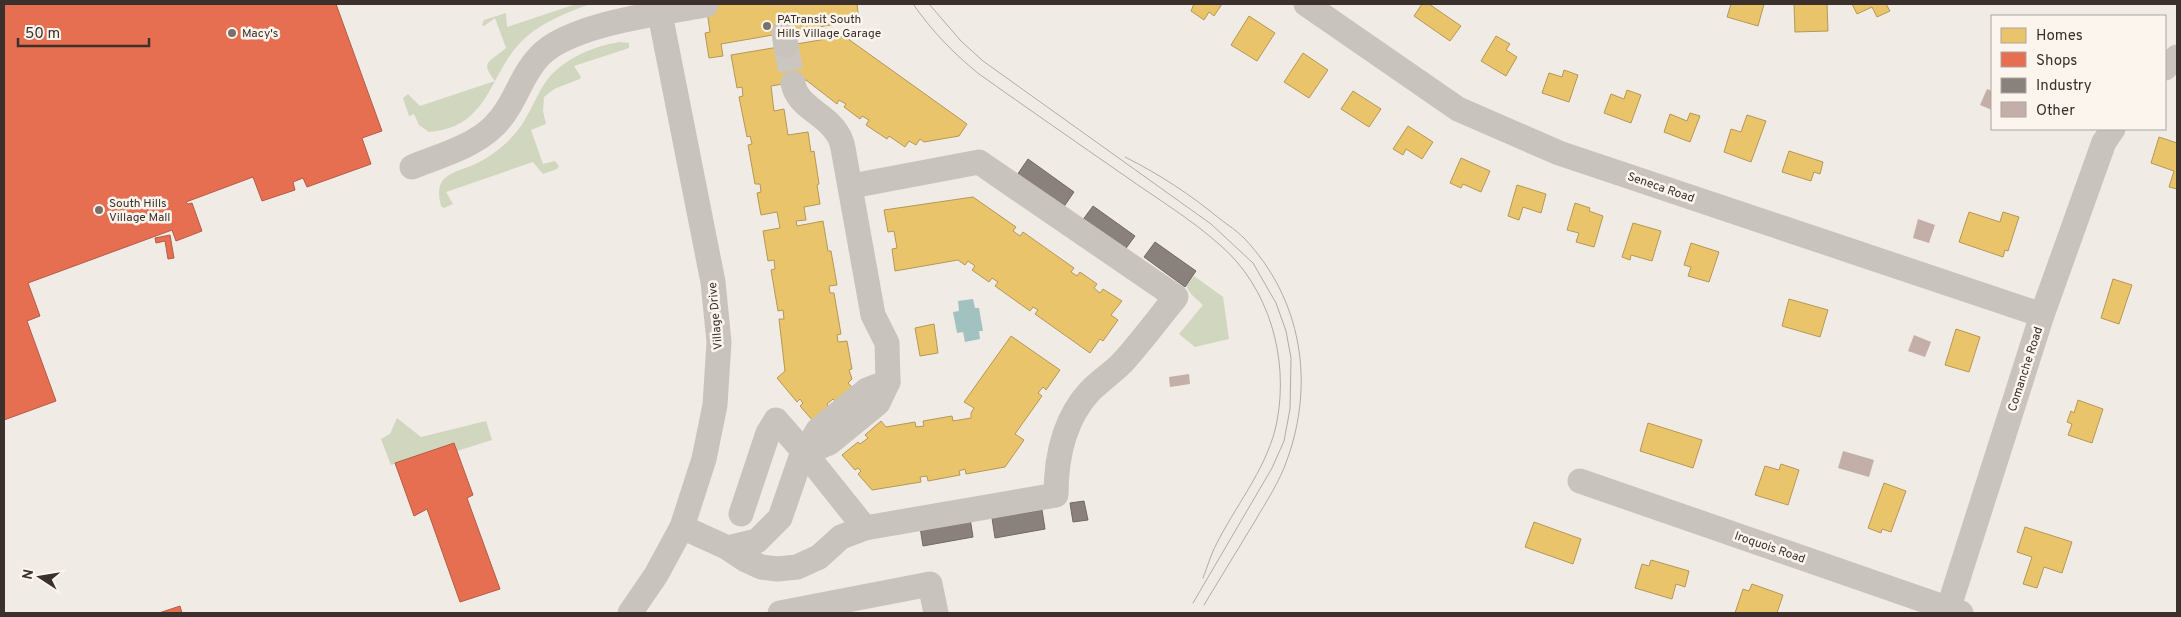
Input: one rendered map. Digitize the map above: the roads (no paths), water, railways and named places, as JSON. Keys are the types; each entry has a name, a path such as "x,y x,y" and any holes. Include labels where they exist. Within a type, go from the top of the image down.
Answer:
{"street":[{"name":"Seneca Road","path":"1306,4 1458,109 1559,153 2042,315"},
{"path":"412,167 475,141 495,126 513,98 526,72 544,52 565,38 659,8 706,5"},
{"name":"Village Drive","path":"630,613 656,575 682,527 704,459 715,405 719,342 713,282 659,8"},
{"path":"2166,67 2177,57"},
{"path":"728,548 757,541 780,518 800,460 805,453 830,443 878,403 888,382 886,343 873,315 844,148 837,132 825,119 802,102 794,93 792,83"},
{"name":"Comanche Road","path":"1952,612 2042,315 2104,142 2112,130"},
{"path":"682,527 728,548 746,560 761,566 778,569 797,566 819,557 841,537 865,528 1056,495 1056,468 1065,432 1075,410 1089,392 1120,365 1176,297 979,162 852,186"},
{"path":"741,514 768,433 776,420 865,528"},
{"name":"Iroquois Road","path":"1580,481 1952,612"},
{"path":"780,613 930,584 936,613"}],"water":[{"path":"973,299 975,308 979,308 983,331 979,331 980,339 965,342 963,332 957,333 953,312 959,311 958,301"}],"tunnel":[{"path":"786,46 793,83"}],"tram line":[{"path":"913,4 943,41 979,74 1209,235 1237,262 1251,281 1263,303 1277,349 1280,373 1277,421 1273,437 1253,482 1212,553 1203,578"},
{"path":"929,4 961,41 983,61 1211,224 1253,263 1276,303 1286,331 1291,358 1290,409 1284,441 1272,468 1193,603"},
{"path":"1125,157 1150,170 1186,193 1244,238 1264,262 1279,288 1290,315 1298,343 1301,372 1300,401 1296,431 1287,460 1281,476 1204,605"}],"place":[{"name":"PATransit South Hills Village Garage","path":"767,26"},
{"name":"Macy's","path":"232,33"},
{"name":"South Hills Village Mall","path":"99,210"}]}
